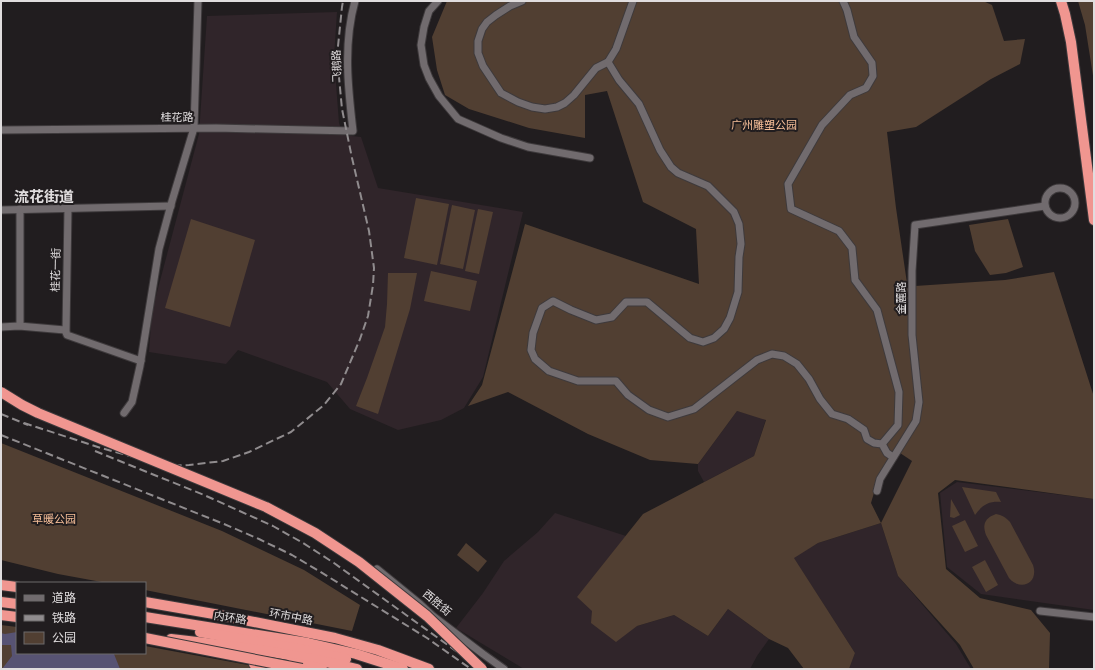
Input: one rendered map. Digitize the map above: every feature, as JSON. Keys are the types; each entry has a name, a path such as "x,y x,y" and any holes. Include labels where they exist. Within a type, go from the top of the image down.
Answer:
{"highway":[{"path":"1061,1 1071,42 1094,220"},
{"path":"1068,1 1078,46 1094,172"},
{"path":"1,392 28,408 266,507 315,533 359,562 427,616 482,669"},
{"path":"1,585 16,588"},
{"path":"1,595 16,597"},
{"path":"1,602 16,604"},
{"name":"环市中路","path":"146,602 335,638 383,652 429,669"},
{"path":"146,608 235,626 308,643"},
{"path":"1,614 16,616"},
{"name":"内环路","path":"146,617 308,643 356,654 403,669"},
{"path":"146,623 317,652 384,669"},
{"path":"146,637 322,669"},
{"path":"146,637 256,650 307,658 357,669"},
{"path":"146,637 302,669"},
{"path":"166,640 194,653 276,669"}],"street":[{"path":"124,413 132,402 141,361 159,250 194,128 198,1"},
{"name":"飞鹅路","path":"353,131 348,69 348,45 350,21 355,1"},
{"path":"438,1 429,11 424,27 421,45 424,65 439,96 458,119 501,138 528,147 590,158"},
{"path":"522,1 510,6 487,22 482,29 478,41 478,53 482,66 501,92 518,102 532,107 545,109 557,107 564,103 574,95 596,68 608,62 616,50 633,1"},
{"path":"843,1 854,37 872,63 873,76 866,88 850,95 822,125 788,184 789,199 791,209 839,231 852,248 855,280 876,310 899,392 898,426 882,444"},
{"path":"608,62 622,84 639,104 660,150 671,168 678,173 708,186 734,212 739,224 741,244 738,292 730,318 724,329 714,338 703,342 690,338 647,302 626,302 612,317 596,320 553,301 542,308 533,333 531,350 535,359 549,371 578,381 616,381 628,395 649,410 668,417 694,409 757,360 772,354 784,356 797,364 809,379 820,399 832,414 848,419 864,430 867,439 882,444 887,453 893,457"},
{"name":"桂花路","path":"1,130 194,128 353,131"},
{"path":"1058,188 1068,191 1074,198 1075,203 1072,212 1059,218 1050,214 1045,206 1046,196 1058,188"},
{"path":"1,210 171,206"},
{"name":"金麓路","path":"877,491 880,479 916,420 919,402 912,335 912,271 915,225 1045,206"},
{"name":"桂花一街","path":"66,332 68,208"},
{"path":"20,209 20,322"},
{"path":"1,326 65,330 67,335 141,361"},
{"name":"西胜街","path":"377,569 434,616 504,669"},
{"path":"1040,611 1094,617"},
{"name":"西胜街","path":"483,654 509,669"}],"shaded area":[{"path":"337,12 334,57 339,123 343,135 361,137 378,188 523,212 483,377 464,408 441,420 398,430 350,409 327,382 238,350 226,364 149,352 152,311 199,134 207,16"},
{"path":"737,411 766,419 754,456 704,482 698,471 698,464"},
{"path":"957,482 1094,499 1094,610 981,594 947,567 940,493"},
{"path":"555,513 626,536 578,597 637,626 674,615 708,636 728,609 769,639 750,669 524,669 456,628 483,593 504,561 538,532"},
{"path":"881,523 898,576 956,644 971,669 849,669 855,653 793,557 818,543"},
{"path":"16,632 16,654 114,654 120,669 2,669 12,656 11,645 1,645 1,633 5,634"}],"green space":[{"name":"广州雕塑公园","path":"447,1 983,1 992,5 1004,41 1025,39 1020,64 991,79 916,127 887,132 908,290 909,334 918,402 914,420 878,479 871,503 881,523 818,543 794,558 855,653 849,669 804,669 788,648 769,639 728,609 708,636 674,615 637,626 616,642 591,623 592,611 577,597 643,514 754,456 766,420 737,411 698,464 650,460 588,434 508,392 468,406 482,385 525,224 699,284 696,229 643,202 607,91 585,95 585,138 529,128 469,109 445,95 437,70 432,37"},
{"path":"1078,1 1094,1 1094,82 1085,25"},
{"path":"416,198 449,204 437,265 404,258"},
{"path":"452,205 475,210 463,269 440,264"},
{"path":"478,209 493,212 479,274 465,271"},
{"path":"191,219 255,240 230,327 165,308"},
{"path":"1008,219 1023,267 1006,273 990,275 975,251 969,225"},
{"path":"431,271 477,281 470,311 424,301"},
{"path":"1054,272 1094,397 1094,499 955,480 938,493 946,569 980,598 1031,610 1050,633 1049,669 974,669 960,645 898,576 881,523 912,461 900,453 919,422 922,402 914,334 915,286 1005,280"},
{"path":"388,273 417,273 410,309 378,414 356,406 385,327"},
{"name":"草暖公园","path":"1,443 222,531 304,570 360,605 352,631 146,590 146,582 102,582 58,574 1,560"},
{"path":"962,487 996,492 1001,502 986,504 975,515"},
{"path":"951,499 960,515 954,518 950,517"},
{"path":"996,514 1003,516 1010,522 1033,565 1033,577 1028,584 1019,584 1009,578 986,535 984,528 985,522 989,517"},
{"path":"965,520 978,546 965,552 952,526"},
{"path":"466,543 487,561 478,572 457,555"},
{"path":"985,560 998,585 986,592 972,567"},
{"path":"1,625 16,627 16,654 146,654 146,646 269,669 1,669"}],"railway":[{"path":"24,423 101,448 166,466 223,461 249,452 291,432 324,405 341,384 368,316 374,268 369,231 342,109 337,56 343,1"},
{"path":"1,414 28,425"},
{"path":"1,435 224,524 292,555 427,638 471,669"},
{"path":"95,451 204,495 273,526 334,563 481,669"}],"district":[{"name":"流花街道","path":"44,197"}]}
